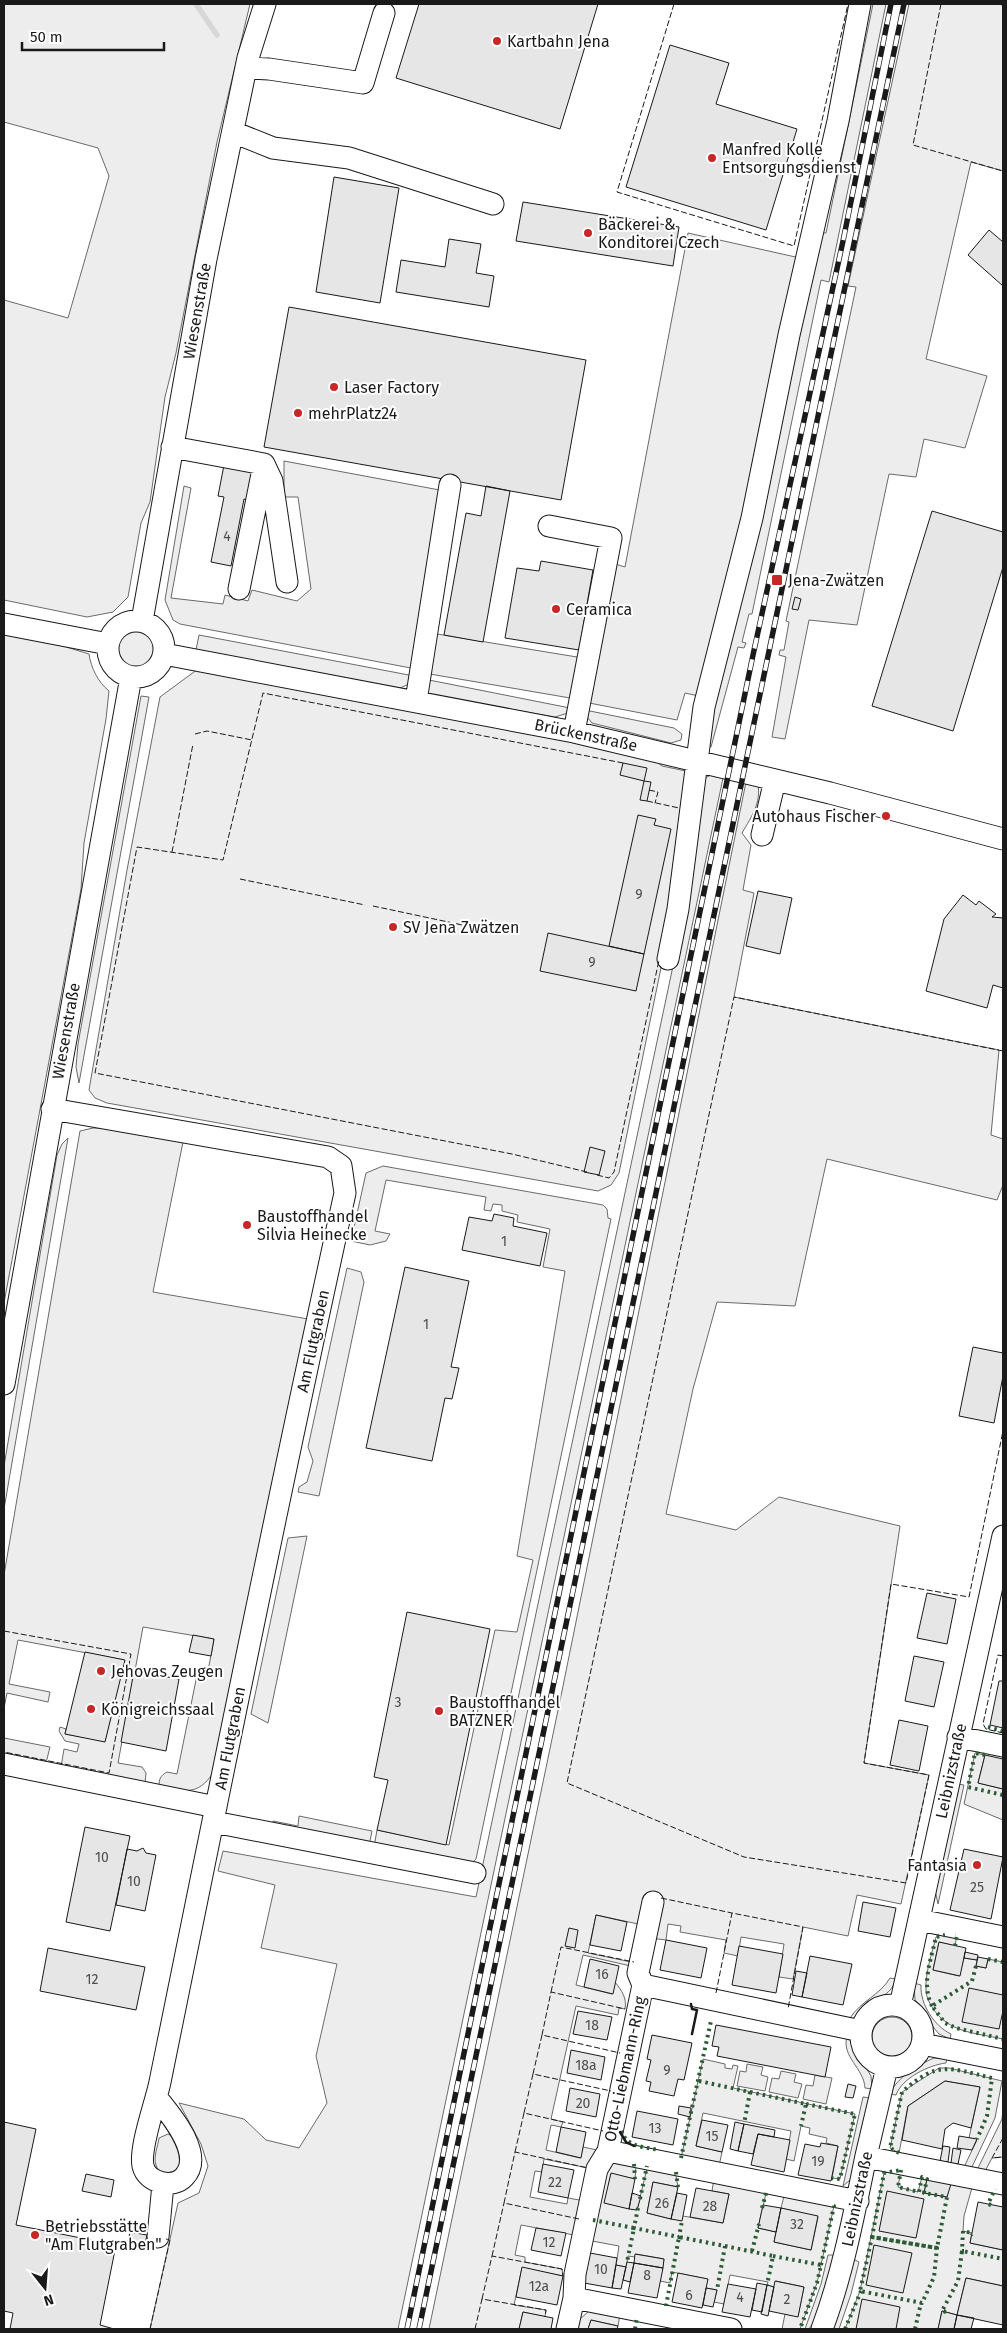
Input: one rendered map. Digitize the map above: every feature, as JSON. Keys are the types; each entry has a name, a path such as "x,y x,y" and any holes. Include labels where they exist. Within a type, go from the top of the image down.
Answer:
{"street":[{"name":"Wiesenstraße","path":"142,621 206,258 246,68 264,4"},
{"path":"668,959 678,909 704,707 752,518 789,335 838,121 860,4"},
{"path":"246,68 269,69 363,83 384,13"},
{"path":"233,132 273,148 349,158 493,204"},
{"path":"172,447 264,464"},
{"path":"264,464 272,481 287,582"},
{"path":"239,589 264,464"},
{"path":"416,701 450,485"},
{"path":"549,526 611,538 574,732"},
{"path":"142,621 157,629 162,637 164,654 161,662 148,675 131,677 115,669 108,653 108,644 111,635 124,623 142,621"},
{"path":"4,624 108,644"},
{"name":"Brückenstraße","path":"164,654 574,732 696,760 1003,839"},
{"name":"Wiesenstraße","path":"4,1384 131,677"},
{"path":"762,835 775,780"},
{"name":"Am Flutgraben","path":"52,1109 328,1157 341,1166 345,1193 274,1520 157,2098 144,2148 143,2166 149,2176 163,2184"},
{"name":"Leibnizstraße","path":"900,2006 1003,1536"},
{"path":"958,1736 1003,1746"},
{"name":"Am Flutgraben","path":"4,1764 215,1815"},
{"path":"215,1815 475,1873"},
{"path":"643,1985 638,1973 653,1902"},
{"path":"918,1920 1003,1937"},
{"name":"Otto-Liebmann-Ring","path":"858,2202 608,2151 643,1985 861,2031"},
{"path":"885,2005 900,2006 909,2010 919,2021 923,2034 922,2044 911,2060 898,2066 879,2064 867,2056 862,2047 861,2031 866,2019 876,2009 885,2005"},
{"path":"922,2044 1003,2060"},
{"name":"Leibnizstraße","path":"822,2329 832,2302 858,2202 866,2157 887,2066"},
{"path":"157,2098 174,2119 185,2138 192,2159 190,2170 183,2179 173,2184 163,2184 158,2237"},
{"path":"567,2329 574,2298 575,2274 597,2169 608,2151"},
{"path":"866,2157 1003,2184"},
{"path":"574,2298 731,2329"}],"shaded area":[{"path":"4,4 250,4 217,142 176,353 165,397 150,502 141,523 128,597 113,612 87,617 4,600 4,300 68,318 109,176 98,148 4,122"},
{"path":"873,4 886,4 829,282 821,280 752,614 749,614 742,642 746,643 744,648 738,647 711,747 707,746 712,699 685,693 677,720 584,702 612,563 625,567 688,233 809,260 816,232 826,233"},
{"path":"909,4 1000,4 1003,6 1003,171 971,162 926,359 987,376 965,448 924,439 916,477 889,474 857,625 809,620 785,739 772,737 786,657 779,655 780,650 784,650 789,622 786,621 856,287 848,286"},
{"path":"284,461 445,491 416,669 180,624 173,620 165,600 184,486 191,488 171,598 223,604 225,595 248,601 252,590 297,601 311,589 298,497 284,497"},
{"path":"136,631 149,636 154,649 149,662 136,667 123,662 118,649 123,636"},
{"path":"431,633 583,658 576,699 424,673"},
{"path":"4,634 63,646 89,654 96,674 109,691 106,719 84,843 81,889 4,1303"},
{"path":"199,635 414,676 411,683 398,689 196,650"},
{"name":"SV Jena Zwätzen","path":"198,669 572,741 654,760 662,766 686,771 663,958 619,1173 611,1185 598,1191 107,1103 95,1098 89,1090 127,870 160,697"},
{"path":"424,679 570,708 568,713 555,717 431,695 427,691"},
{"path":"141,696 149,697 79,1083 76,1067 78,1044"},
{"path":"585,710 674,728 682,734 681,740 671,743 592,723 587,717"},
{"path":"711,775 723,778 398,2329 150,2329 178,2203 199,2193 208,2166 201,2144 179,2103 244,2119 266,2140 299,2148 327,2103 316,2056 337,1964 261,1948 275,1885 218,1871 223,1851 476,1897 673,966 705,778"},
{"path":"746,782 758,784 759,791 755,809 742,833 751,845 743,890 754,893 734,997 999,1050 991,1135 1003,1139 1003,1185 997,1200 827,1159 795,1306 717,1302 693,1389 666,1514 736,1530 779,1497 900,1526 864,1763 929,1775 901,1904 857,1895 848,1936 803,1927 793,1979 779,1977 784,1944 741,1937 738,1956 724,1953 726,1940 680,1932 681,1926 668,1924 666,1940 650,1938 643,1925 596,1915 588,1953 636,1963 635,1967 583,1955 576,1985 612,1994 615,1982 623,1995 625,2009 619,2008 618,2015 576,2006 551,2119 563,2122 561,2127 551,2125 546,2150 580,2158 583,2147 597,2150 588,2168 544,2159 542,2172 535,2171 530,2197 567,2204 568,2198 585,2201 579,2236 521,2225 515,2255 525,2257 525,2262 562,2269 563,2276 522,2268 514,2305 546,2310 545,2317 523,2312 519,2329 429,2329 562,1691"},
{"path":"93,1128 110,1128 183,1142 153,1292 308,1319 216,1768 204,1783 192,1790 185,1791 159,1787 159,1782 161,1776 167,1772 177,1774 197,1675 208,1671 214,1639 143,1627 118,1763 142,1767 146,1773 145,1784 61,1767 64,1749 77,1752 79,1744 65,1741 59,1731 60,1727 66,1729 65,1734 105,1741 124,1660 18,1640 9,1684 50,1692 48,1702 7,1693 4,1708 4,1575 80,1131"},
{"path":"68,1138 4,1509 4,1466 57,1155 62,1144"},
{"path":"383,1166 603,1205 607,1209 608,1218 611,1219 476,1859 470,1865 374,1847 377,1830 449,1845 495,1630 517,1632 533,1560 517,1556 565,1271 543,1267 550,1229 517,1222 518,1215 502,1211 502,1205 493,1204 491,1211 484,1210 486,1197 386,1180 375,1231 390,1234 386,1241 370,1245 351,1241 366,1173"},
{"path":"347,1268 361,1272 364,1282 319,1496 298,1492 299,1487 307,1482 313,1461 308,1447"},
{"path":"307,1536 268,1723 251,1714 288,1538"},
{"path":"4,1738 50,1747 46,1763 4,1755"},
{"path":"975,1753 985,1755 978,1783 1003,1789 1003,1820 964,1804"},
{"path":"957,1784 964,1785 938,1904 935,1890"},
{"path":"299,1816 372,1831 369,1846 272,1827 273,1821 298,1826"},
{"path":"941,1935 957,1935 955,1946 939,1942 933,1970 959,1976 964,1958 977,1960 976,1966 986,1968 988,1959 1003,1962 1003,2039 963,2031 954,2027 939,2016 932,2007 927,1994 926,1983 936,1937"},
{"path":"890,1978 896,1979 888,1992 869,2004 854,2019 850,2018 859,2007 886,1984"},
{"path":"914,1983 921,1985 923,2000 929,2014 939,2026 951,2034 950,2039 939,2034 915,2000"},
{"path":"888,2017 896,2017 903,2020 909,2026 912,2037 909,2048 903,2054 896,2057 888,2057 881,2054 875,2048 872,2041 872,2033 875,2026 881,2020"},
{"path":"847,2036 871,2076 872,2089 865,2088 861,2074 847,2050"},
{"path":"934,2058 947,2059 946,2063 932,2066 917,2073 904,2083 896,2095 890,2094 902,2077"},
{"path":"703,2059 725,2064 725,2068 732,2069 733,2065 738,2066 733,2088 855,2114 840,2179 832,2178 838,2146 826,2143 827,2138 809,2134 810,2128 801,2126 794,2161 786,2159 791,2131 703,2113 696,2146 722,2152 719,2166 681,2158"},
{"path":"747,2064 763,2067 761,2075 768,2077 765,2091 737,2086 740,2071 746,2072"},
{"path":"939,2068 949,2068 1002,2081 995,2118 971,2169 964,2167 977,2140 969,2138 980,2087 945,2081 908,2106 899,2153 890,2148 902,2092"},
{"path":"781,2071 796,2074 794,2082 802,2084 798,2098 769,2092 772,2078 779,2079"},
{"path":"815,2075 832,2078 826,2104 803,2099 806,2085 813,2086"},
{"path":"863,2097 870,2098 854,2172 850,2180 843,2186"},
{"path":"1003,2109 1003,2157 992,2158 985,2171 977,2170 1002,2119"},
{"path":"168,2134 172,2136 179,2150 181,2163 179,2168 167,2174 159,2170 155,2159 159,2138"},
{"path":"604,2162 636,2166 635,2179 611,2174 605,2203 637,2210 648,2164 675,2170 678,2187 653,2182 647,2213 671,2219 683,2216 723,2223 729,2194 712,2191 714,2178 767,2189 758,2228 776,2232 774,2242 811,2250 818,2217 781,2208 785,2192 834,2206 817,2283 800,2329 782,2329 785,2314 798,2316 804,2287 776,2281 774,2287 767,2285 768,2282 730,2275 724,2304 714,2302 717,2290 706,2288 707,2279 672,2272 670,2283 660,2281 664,2259 636,2254 635,2257 628,2256 626,2267 616,2265 619,2246 592,2241"},
{"path":"901,2170 898,2187 918,2192 922,2177 927,2179 924,2193 947,2197 951,2180 973,2184 964,2216 963,2231 972,2233 970,2243 1003,2250 1003,2286 966,2278 957,2315 942,2311 938,2329 845,2329 860,2291 884,2173"},
{"path":"828,2255 837,2255 820,2313 809,2329 805,2329 821,2284"},
{"path":"853,2259 859,2262 851,2294 839,2329 833,2329"},
{"path":"589,2311 620,2314 618,2326 591,2320 588,2329 577,2329 580,2319"}],"building":[{"name":"Kartbahn Jena","path":"419,4 598,4 560,129 396,78"},
{"name":"Manfred Kolle Entsorgungsdienst","path":"670,45 729,63 716,104 797,129 766,230 626,187"},
{"path":"334,177 399,188 380,303 316,292"},
{"path":"523,202 679,227 673,266 516,241"},
{"path":"989,230 1003,242 1003,286 968,255"},
{"path":"449,239 481,244 476,273 494,276 489,307 396,292 401,260 445,267"},
{"path":"289,307 586,360 561,500 264,447"},
{"path":"224,465 253,470 247,500 244,499 231,566 211,562 224,497 218,496"},
{"path":"486,486 510,491 483,642 444,635 466,513 481,516"},
{"path":"932,511 1003,532 1003,567 953,731 872,706"},
{"path":"541,561 593,570 579,650 505,638 517,568 539,571"},
{"path":"795,597 801,599 798,610 792,609"},
{"path":"623,763 647,768 644,781 620,775"},
{"path":"644,781 651,782 647,801 640,800"},
{"path":"638,815 656,819 654,825 671,829 644,954 609,946"},
{"path":"758,891 792,898 780,954 746,946"},
{"path":"963,895 976,905 979,901 996,914 992,917 1003,918 1003,988 993,985 987,1008 926,991 944,919"},
{"path":"548,933 644,954 636,991 540,971"},
{"path":"590,1147 605,1151 599,1175 584,1172"},
{"path":"494,1214 514,1218 513,1226 547,1233 540,1266 462,1250 469,1217 492,1221"},
{"path":"405,1267 469,1281 451,1367 459,1368 452,1399 445,1398 432,1461 366,1448"},
{"path":"973,1347 1003,1353 1003,1376 994,1423 959,1416"},
{"path":"927,1593 956,1599 947,1644 917,1638"},
{"path":"407,1612 490,1629 446,1845 377,1830 388,1780 374,1777"},
{"path":"193,1635 214,1639 211,1656 189,1652"},
{"name":"Königreichssaal","path":"85,1652 125,1660 105,1742 65,1734"},
{"path":"914,1656 944,1662 934,1707 905,1701"},
{"path":"134,1671 179,1679 166,1751 121,1742"},
{"path":"999,1681 1003,1681 1003,1728 990,1725"},
{"path":"899,1720 928,1726 919,1771 890,1765"},
{"path":"985,1755 1003,1759 1003,1789 978,1783"},
{"path":"85,1827 130,1836 110,1931 66,1922"},
{"path":"143,1848 146,1853 156,1855 145,1911 116,1905 127,1849 137,1851"},
{"path":"964,1849 1003,1857 991,1919 950,1910"},
{"path":"863,1902 896,1908 890,1937 858,1931"},
{"path":"596,1915 627,1922 621,1951 590,1945"},
{"path":"569,1928 578,1930 575,1948 565,1946"},
{"path":"666,1940 707,1948 701,1978 660,1970"},
{"path":"939,1942 966,1948 960,1976 933,1970"},
{"path":"739,1946 783,1954 776,1993 732,1985"},
{"path":"48,1948 145,1967 136,2010 40,1991"},
{"path":"965,1952 978,1955 977,1960 964,1958"},
{"path":"810,1956 852,1964 843,2005 802,1997"},
{"path":"978,1957 988,1959 986,1968 976,1966"},
{"path":"590,1959 619,1966 613,1994 584,1987"},
{"path":"796,1971 807,1973 802,1997 792,1995"},
{"path":"969,1988 1003,1995 1003,2011 999,2029 962,2022"},
{"path":"578,2011 612,2017 607,2040 573,2034"},
{"path":"716,2025 831,2047 825,2077 717,2056 719,2047 712,2046"},
{"path":"652,2035 692,2043 684,2080 678,2079 674,2096 649,2091 651,2082 646,2081 651,2060 647,2059"},
{"path":"571,2050 605,2057 601,2080 567,2073"},
{"path":"945,2081 980,2087 971,2128 953,2123 945,2129 942,2149 902,2140 908,2106"},
{"path":"848,2084 856,2086 853,2098 845,2097"},
{"path":"570,2088 600,2094 596,2117 566,2111"},
{"path":"679,2106 691,2108 690,2117 678,2114"},
{"path":"637,2111 678,2119 673,2145 632,2137"},
{"path":"702,2120 728,2125 722,2152 696,2146"},
{"name":"Betriebsstätte \"Am Flutgraben\"","path":"4,2122 36,2129 16,2225 116,2245 100,2325 114,2329 10,2329 13,2313 4,2311"},
{"path":"735,2122 744,2124 738,2151 730,2149"},
{"path":"744,2124 775,2130 774,2137 758,2134 753,2154 738,2151"},
{"path":"561,2127 586,2132 581,2158 556,2152"},
{"path":"758,2134 790,2140 784,2172 751,2165"},
{"path":"959,2136 977,2139 972,2150 957,2148"},
{"path":"821,2143 838,2146 831,2181 798,2175 805,2144 820,2147"},
{"path":"943,2146 950,2147 948,2162 940,2161"},
{"path":"953,2148 961,2150 958,2164 951,2163"},
{"path":"543,2164 574,2170 568,2198 538,2192"},
{"path":"611,2173 635,2179 629,2209 604,2203"},
{"path":"86,2174 114,2180 111,2197 82,2191"},
{"path":"927,2179 951,2184 947,2197 924,2193"},
{"path":"653,2182 678,2187 671,2219 647,2213"},
{"path":"696,2188 729,2194 723,2223 690,2217"},
{"path":"887,2191 924,2199 916,2238 879,2231"},
{"path":"632,2193 641,2196 637,2210 629,2209"},
{"path":"677,2193 687,2195 682,2221 671,2219"},
{"path":"978,2202 1003,2207 1003,2250 970,2243"},
{"path":"763,2205 781,2208 776,2232 758,2228"},
{"path":"781,2208 818,2216 811,2250 774,2242"},
{"path":"536,2228 566,2233 561,2256 531,2250"},
{"path":"130,2232 147,2235 144,2249 127,2246"},
{"path":"874,2245 912,2253 903,2293 866,2285"},
{"path":"590,2253 617,2258 612,2288 584,2283"},
{"path":"635,2254 664,2259 663,2268 634,2263"},
{"path":"627,2262 634,2263 630,2282 623,2280"},
{"path":"634,2263 663,2268 657,2298 628,2293"},
{"path":"616,2265 626,2267 621,2289 612,2288"},
{"path":"522,2267 563,2276 557,2305 516,2297"},
{"path":"678,2273 708,2279 702,2308 672,2302"},
{"path":"966,2278 1003,2286 1003,2325 957,2315"},
{"path":"775,2281 804,2287 798,2317 769,2311"},
{"path":"757,2283 767,2285 762,2312 752,2310"},
{"path":"728,2284 756,2289 750,2317 722,2312"},
{"path":"767,2285 774,2287 768,2316 761,2314"},
{"path":"706,2288 717,2290 713,2307 703,2305"},
{"path":"862,2299 900,2307 896,2329 856,2329"},
{"path":"942,2311 957,2315 954,2329 938,2329"},
{"path":"523,2312 553,2318 551,2329 519,2329"},
{"path":"957,2315 974,2318 971,2329 954,2329"},
{"path":"591,2320 618,2326 617,2329 588,2329"}],"waterway":[{"path":"196,4 217,35"}],"railway":[{"path":"407,2329 753,655 843,241 891,4"},
{"path":"419,2329 904,4"}],"hedge":[{"path":"988,1727 1003,1731"},
{"path":"985,1755 975,1753 968,1787 1003,1795"},
{"path":"932,2006 927,1989 928,1972 936,1937 945,1935"},
{"path":"955,1935 957,1935 955,1946"},
{"path":"988,1959 1003,1962"},
{"path":"976,1966 972,1981 932,2006 945,2023 956,2028 1003,2039"},
{"path":"681,2158 711,2021"},
{"path":"899,2153 890,2148 902,2092 925,2075 944,2069 965,2071 992,2078 987,2116 977,2139"},
{"path":"699,2081 750,2092 744,2124"},
{"path":"750,2092 806,2104 801,2126"},
{"path":"806,2104 855,2114 840,2179 832,2178"},
{"path":"621,2131 627,2140 632,2143 659,2150"},
{"path":"634,2164 635,2179"},
{"path":"640,2199 647,2166"},
{"path":"901,2170 898,2187 919,2192 922,2177 927,2179 924,2193 947,2197 937,2248 872,2237 884,2173 901,2170"},
{"path":"676,2172 678,2187"},
{"path":"991,2205 988,2204 995,2189"},
{"path":"762,2208 767,2190"},
{"path":"821,2265 834,2206 832,2205"},
{"path":"638,2208 634,2228 679,2237 682,2221"},
{"path":"593,2220 634,2228 627,2262"},
{"path":"752,2251 759,2224"},
{"path":"964,2251 962,2251 963,2231 972,2233 971,2235"},
{"path":"666,2306 679,2237 725,2246 717,2290"},
{"path":"872,2237 937,2248 934,2277 922,2303 860,2291 872,2237"},
{"path":"725,2246 773,2256 767,2285"},
{"path":"946,2312 942,2311 958,2281 962,2251 1003,2259"},
{"path":"773,2256 821,2265 817,2283 800,2329"},
{"path":"845,2329 861,2291"},
{"path":"915,2329 921,2303"},
{"path":"635,2329 637,2317"}],"fence":[{"path":"674,4 617,192 794,246 848,4"},
{"path":"941,4 913,145 1003,171"},
{"path":"587,1172 512,1154 95,1073 137,847 223,860 263,693 623,763"},
{"path":"195,734 207,731 252,740"},
{"path":"172,852 193,744"},
{"path":"649,790 658,792 655,803"},
{"path":"647,801 679,808"},
{"path":"240,879 365,905"},
{"path":"373,906 486,930"},
{"path":"597,1175 609,1178 614,1172 659,960"},
{"path":"1003,1051 734,997 567,1783 744,1857 906,1883 929,1775 864,1763 891,1584 969,1597 1003,1431"},
{"path":"4,1631 131,1654 109,1773 4,1752"},
{"path":"1003,1656 998,1655 983,1724 986,1729 1003,1733"},
{"path":"661,1898 732,1913"},
{"path":"716,1993 732,1913 803,1927 788,2009"},
{"path":"551,1992 561,1947 634,1962"},
{"path":"542,2035 551,1992 625,2009"},
{"path":"533,2074 542,2035 620,2053"},
{"path":"524,2113 533,2074 611,2091"},
{"path":"515,2152 524,2113 603,2131"},
{"path":"1003,2138 992,2158 1003,2157"},
{"path":"579,2219 504,2203 515,2152 588,2168"},
{"path":"492,2256 504,2203"},
{"path":"150,2329 170,2240 166,2239"},
{"path":"482,2299 492,2256 562,2269 563,2276"},
{"path":"475,2329 482,2299 546,2310 545,2317"}],"wall":[{"path":"691,2004 692,2009 697,2010 692,2034"},
{"path":"620,2132 626,2142 634,2146"}],"place":[{"name":"Kartbahn Jena","path":"497,41"},
{"name":"Manfred Kolle Entsorgungsdienst","path":"712,158"},
{"name":"Bäckerei & Konditorei Czech","path":"588,233"},
{"name":"Laser Factory","path":"334,387"},
{"name":"mehrPlatz24","path":"298,413"},
{"name":"Jena-Zwätzen","path":"777,580"},
{"name":"Ceramica","path":"556,609"},
{"name":"Autohaus Fischer","path":"886,816"},
{"name":"SV Jena Zwätzen","path":"393,927"},
{"name":"Baustoffhandel Silvia Heinecke","path":"247,1225"},
{"name":"Jehovas Zeugen","path":"101,1671"},
{"name":"Königreichssaal","path":"91,1709"},
{"name":"Baustoffhandel BATZNER","path":"439,1711"},
{"name":"Fantasia","path":"977,1865"},
{"name":"Betriebsstätte \"Am Flutgraben\"","path":"35,2235"}]}
